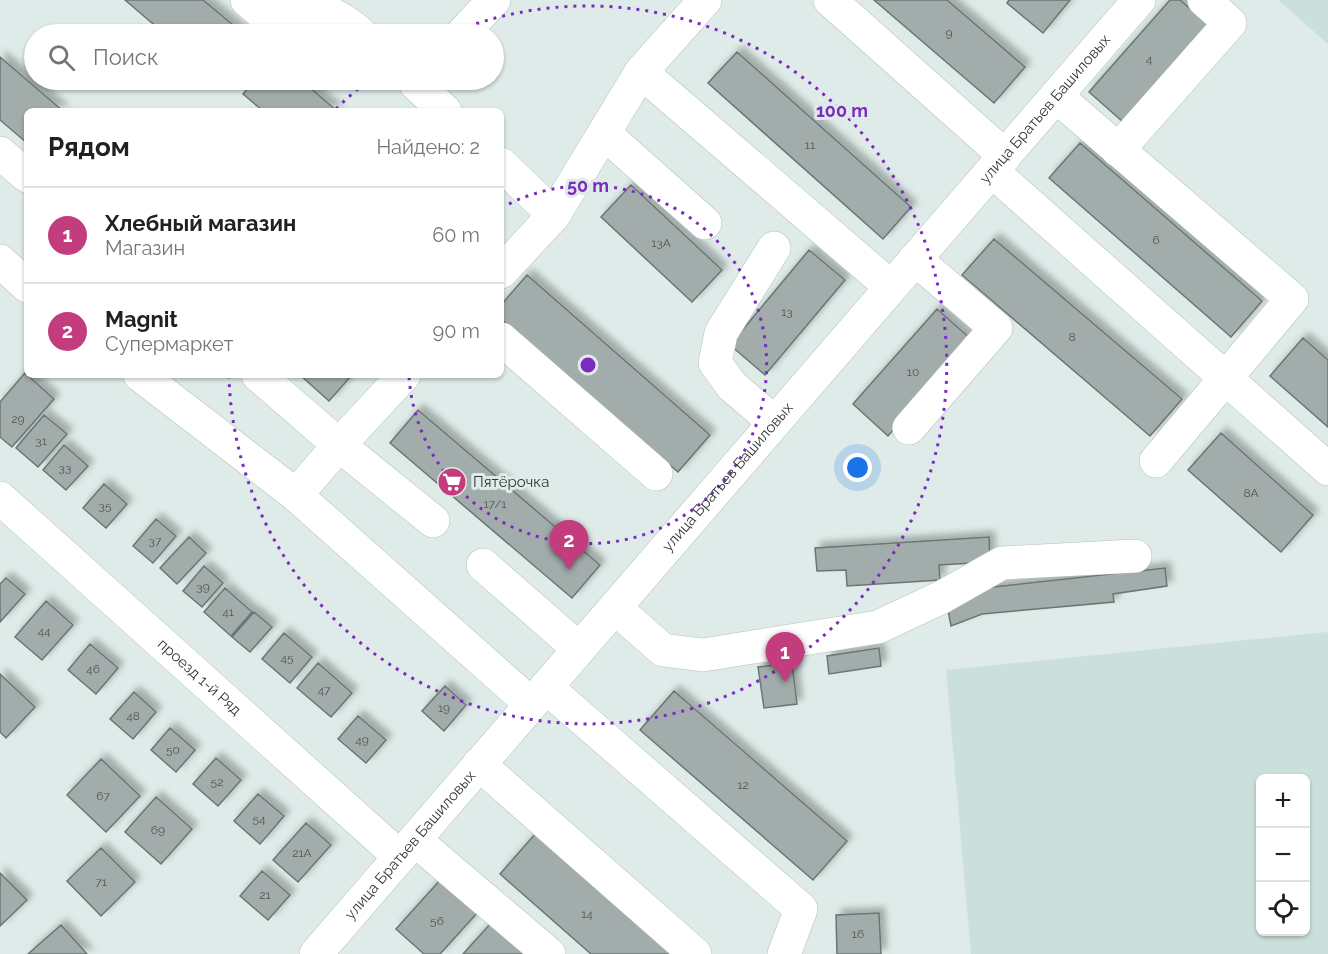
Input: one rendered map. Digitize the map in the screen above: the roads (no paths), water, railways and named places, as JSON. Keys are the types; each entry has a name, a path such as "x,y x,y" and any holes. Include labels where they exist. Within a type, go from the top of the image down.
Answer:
{"street":[{"path":"247,0 265,15 315,8 341,17 349,24"},
{"path":"471,24 494,0"},
{"path":"504,269 554,215 605,134 640,72 705,0"},
{"path":"830,0 998,163 1226,378 1328,469"},
{"name":"улица Братьев Башиловых","path":"316,954 1139,0"},
{"path":"1118,150 1230,23 1204,0"},
{"path":"640,72 891,287"},
{"path":"425,90 442,108"},
{"path":"1056,96 1292,300 1156,461"},
{"path":"605,134 705,223"},
{"path":"0,153 24,173"},
{"path":"504,167 554,215"},
{"path":"774,248 721,333 715,363 732,386 774,422"},
{"path":"909,428 996,328 915,259"},
{"path":"0,261 24,283"},
{"path":"504,342 656,474"},
{"path":"144,378 296,495 538,696 801,909 803,954"},
{"path":"261,378 339,445 433,521"},
{"path":"296,495 401,378"},
{"name":"проезд 1-й Ряд","path":"0,498 407,848 549,954"},
{"path":"615,608 663,650 703,655 878,627 942,597 1002,563 1135,556"},
{"path":"483,565 579,649"},
{"path":"479,764 695,954"},
{"path":"784,954 801,909"}],"place":[{"name":"Пятёрочка","path":"452,482"},
{"name":"Magnit","path":"569,570"},
{"name":"Хлебный магазин","path":"785,682"}]}
